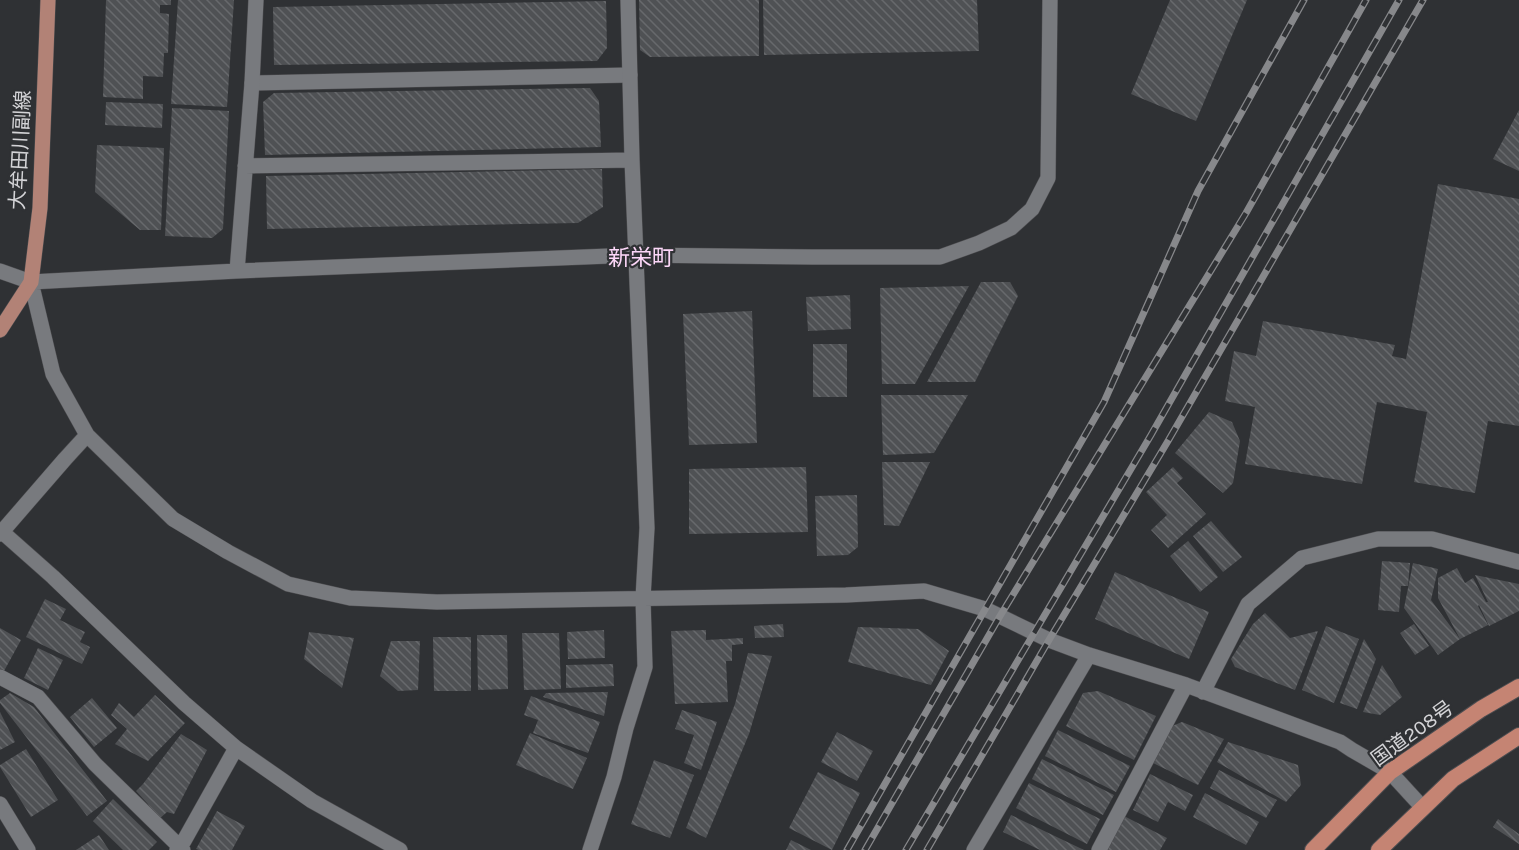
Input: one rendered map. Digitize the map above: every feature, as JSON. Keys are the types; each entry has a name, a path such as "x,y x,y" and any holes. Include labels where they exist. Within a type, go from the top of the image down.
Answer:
{"highway":[{"name":"国道208号","path":"1313,850 1390,772 1481,709 1519,687"},
{"path":"1379,850 1453,779 1519,736"}],"main road":[{"name":"大牟田川副線","path":"0,330 30,282 40,208 48,0"}],"street":[{"path":"237,272 256,0"},
{"path":"590,850 614,777 645,667 643,598 646,528 628,0"},
{"path":"0,271 30,282 635,255 940,257 980,243 1011,228 1032,209 1048,178 1050,0"},
{"path":"252,83 630,75"},
{"path":"245,166 632,160"},
{"path":"30,282 53,374 87,435 173,519 288,584 350,598 437,602 846,595 924,591 985,609 1050,640 1089,655 1186,686 1340,742 1390,772 1423,807"},
{"path":"87,435 1,532 53,577 184,703 236,748 312,801 400,850"},
{"path":"1203,692 1248,604 1302,558 1378,540 1432,540 1519,562"},
{"path":"974,850 1089,655"},
{"path":"0,677 38,697 95,764 180,849 236,748"},
{"path":"1099,850 1186,686"},
{"path":"0,804 28,850"}],"building":[{"path":"106,0 171,0 171,5 160,5 160,13 169,14 168,53 164,53 163,77 143,76 143,99 103,97"},
{"path":"178,0 234,0 227,107 171,104"},
{"path":"639,0 759,0 759,56 650,57 640,50"},
{"path":"763,0 977,0 979,51 764,55"},
{"path":"1170,0 1247,0 1196,121 1131,94"},
{"path":"606,1 607,48 597,61 274,65 273,7"},
{"path":"590,88 599,101 601,147 265,155 263,102 274,93"},
{"path":"106,102 163,104 162,128 105,125"},
{"path":"172,108 229,111 223,229 212,238 165,236"},
{"path":"1519,110 1519,171 1493,159"},
{"path":"97,145 164,148 161,230 140,230 95,192"},
{"path":"602,169 603,207 578,223 267,229 266,176"},
{"path":"1438,184 1519,199 1519,426 1488,421 1475,493 1414,482 1427,412 1377,402 1362,484 1245,464 1255,407 1225,401 1234,351 1256,356 1263,321 1395,345 1392,356 1406,359"},
{"path":"981,282 1010,282 1018,296 975,382 927,382"},
{"path":"969,286 915,384 882,384 880,288"},
{"path":"850,295 851,329 808,331 806,297"},
{"path":"752,311 757,443 689,445 683,314"},
{"path":"813,344 847,344 847,397 813,397"},
{"path":"881,395 968,395 934,453 883,455"},
{"path":"1209,412 1232,422 1240,441 1233,483 1223,493 1175,453"},
{"path":"882,462 930,462 899,526 884,525"},
{"path":"806,467 808,532 689,534 689,469"},
{"path":"1173,467 1183,478 1177,483 1206,514 1168,548 1151,530 1167,515 1146,492"},
{"path":"857,495 858,547 848,555 817,556 815,496"},
{"path":"1211,521 1242,557 1223,572 1193,536"},
{"path":"1188,541 1218,577 1200,592 1170,556"},
{"path":"1382,561 1410,563 1408,586 1401,586 1399,612 1378,610"},
{"path":"1413,563 1438,569 1431,600 1460,639 1438,655 1404,608"},
{"path":"1457,568 1465,583 1473,578 1486,602 1488,602 1475,575 1519,584 1519,611 1489,626 1479,605 1488,625 1460,639 1438,598 1438,578"},
{"path":"1115,572 1209,612 1189,659 1095,619"},
{"path":"45,599 66,609 60,620 85,632 80,642 90,647 82,664 26,637"},
{"path":"1265,613 1290,638 1318,631 1295,690 1235,667 1231,659 1253,624"},
{"path":"783,624 784,637 755,638 754,626"},
{"path":"1414,624 1429,646 1415,655 1400,633"},
{"path":"1326,626 1359,639 1334,703 1302,690"},
{"path":"858,627 918,629 949,651 931,685 848,662"},
{"path":"0,628 21,640 4,671 0,669"},
{"path":"604,630 605,658 568,659 567,632"},
{"path":"706,630 706,640 743,638 743,644 732,645 732,661 726,661 728,702 675,704 671,631"},
{"path":"309,632 354,638 342,688 304,659"},
{"path":"522,633 559,633 561,689 524,690"},
{"path":"477,635 507,635 508,689 478,690"},
{"path":"433,637 471,637 471,691 434,691"},
{"path":"1364,639 1376,659 1357,709 1340,703"},
{"path":"391,641 420,641 418,690 398,691 380,676"},
{"path":"38,648 63,660 48,690 24,678"},
{"path":"748,653 772,656 749,734 706,838 686,828 735,704"},
{"path":"613,664 614,686 566,688 566,665"},
{"path":"1382,665 1402,697 1380,715 1363,712"},
{"path":"1098,691 1156,716 1134,760 1066,726 1083,693"},
{"path":"608,692 604,716 543,697 546,693"},
{"path":"10,693 34,707 107,801 87,816 0,703 0,700"},
{"path":"155,695 185,723 148,761 115,744 127,729 111,715 119,703 134,717"},
{"path":"531,696 600,722 588,753 533,733 538,720 524,715"},
{"path":"92,698 117,728 94,747 70,717"},
{"path":"682,710 717,722 701,770 684,763 694,735 675,729"},
{"path":"0,712 15,742 0,750"},
{"path":"1182,722 1224,739 1198,785 1153,763 1172,726"},
{"path":"1058,730 1130,766 1116,792 1045,756"},
{"path":"837,732 873,751 857,781 821,762"},
{"path":"530,733 587,758 573,789 516,765"},
{"path":"181,734 207,750 174,814 167,812 158,820 136,791"},
{"path":"1228,742 1298,765 1301,785 1286,802 1217,762"},
{"path":"26,749 58,800 31,817 0,767"},
{"path":"1042,759 1114,795 1103,815 1032,779"},
{"path":"654,760 694,775 670,838 631,824"},
{"path":"1219,770 1277,800 1266,818 1210,788"},
{"path":"818,772 860,793 832,850 789,828"},
{"path":"1150,774 1193,795 1185,811 1168,802 1158,822 1133,810"},
{"path":"1029,783 1100,819 1087,844 1016,808"},
{"path":"1205,793 1259,822 1246,845 1193,817"},
{"path":"113,799 157,842 149,850 123,850 93,821"},
{"path":"217,811 245,826 232,850 196,849"},
{"path":"1011,815 1084,850 1040,850 1003,832"},
{"path":"1124,816 1167,838 1160,850 1107,850"},
{"path":"1498,819 1519,834 1519,844 1493,827"},
{"path":"99,835 109,850 76,850"},
{"path":"791,840 811,850 786,850"}],"railway":[{"path":"847,850 1104,402 1198,191 1304,0"},
{"path":"865,850 1000,616 1246,213 1366,0"},
{"path":"906,850 1151,435 1399,0"},
{"path":"927,850 1168,441 1423,0"}],"district":[{"name":"新栄町","path":"641,257"}]}
